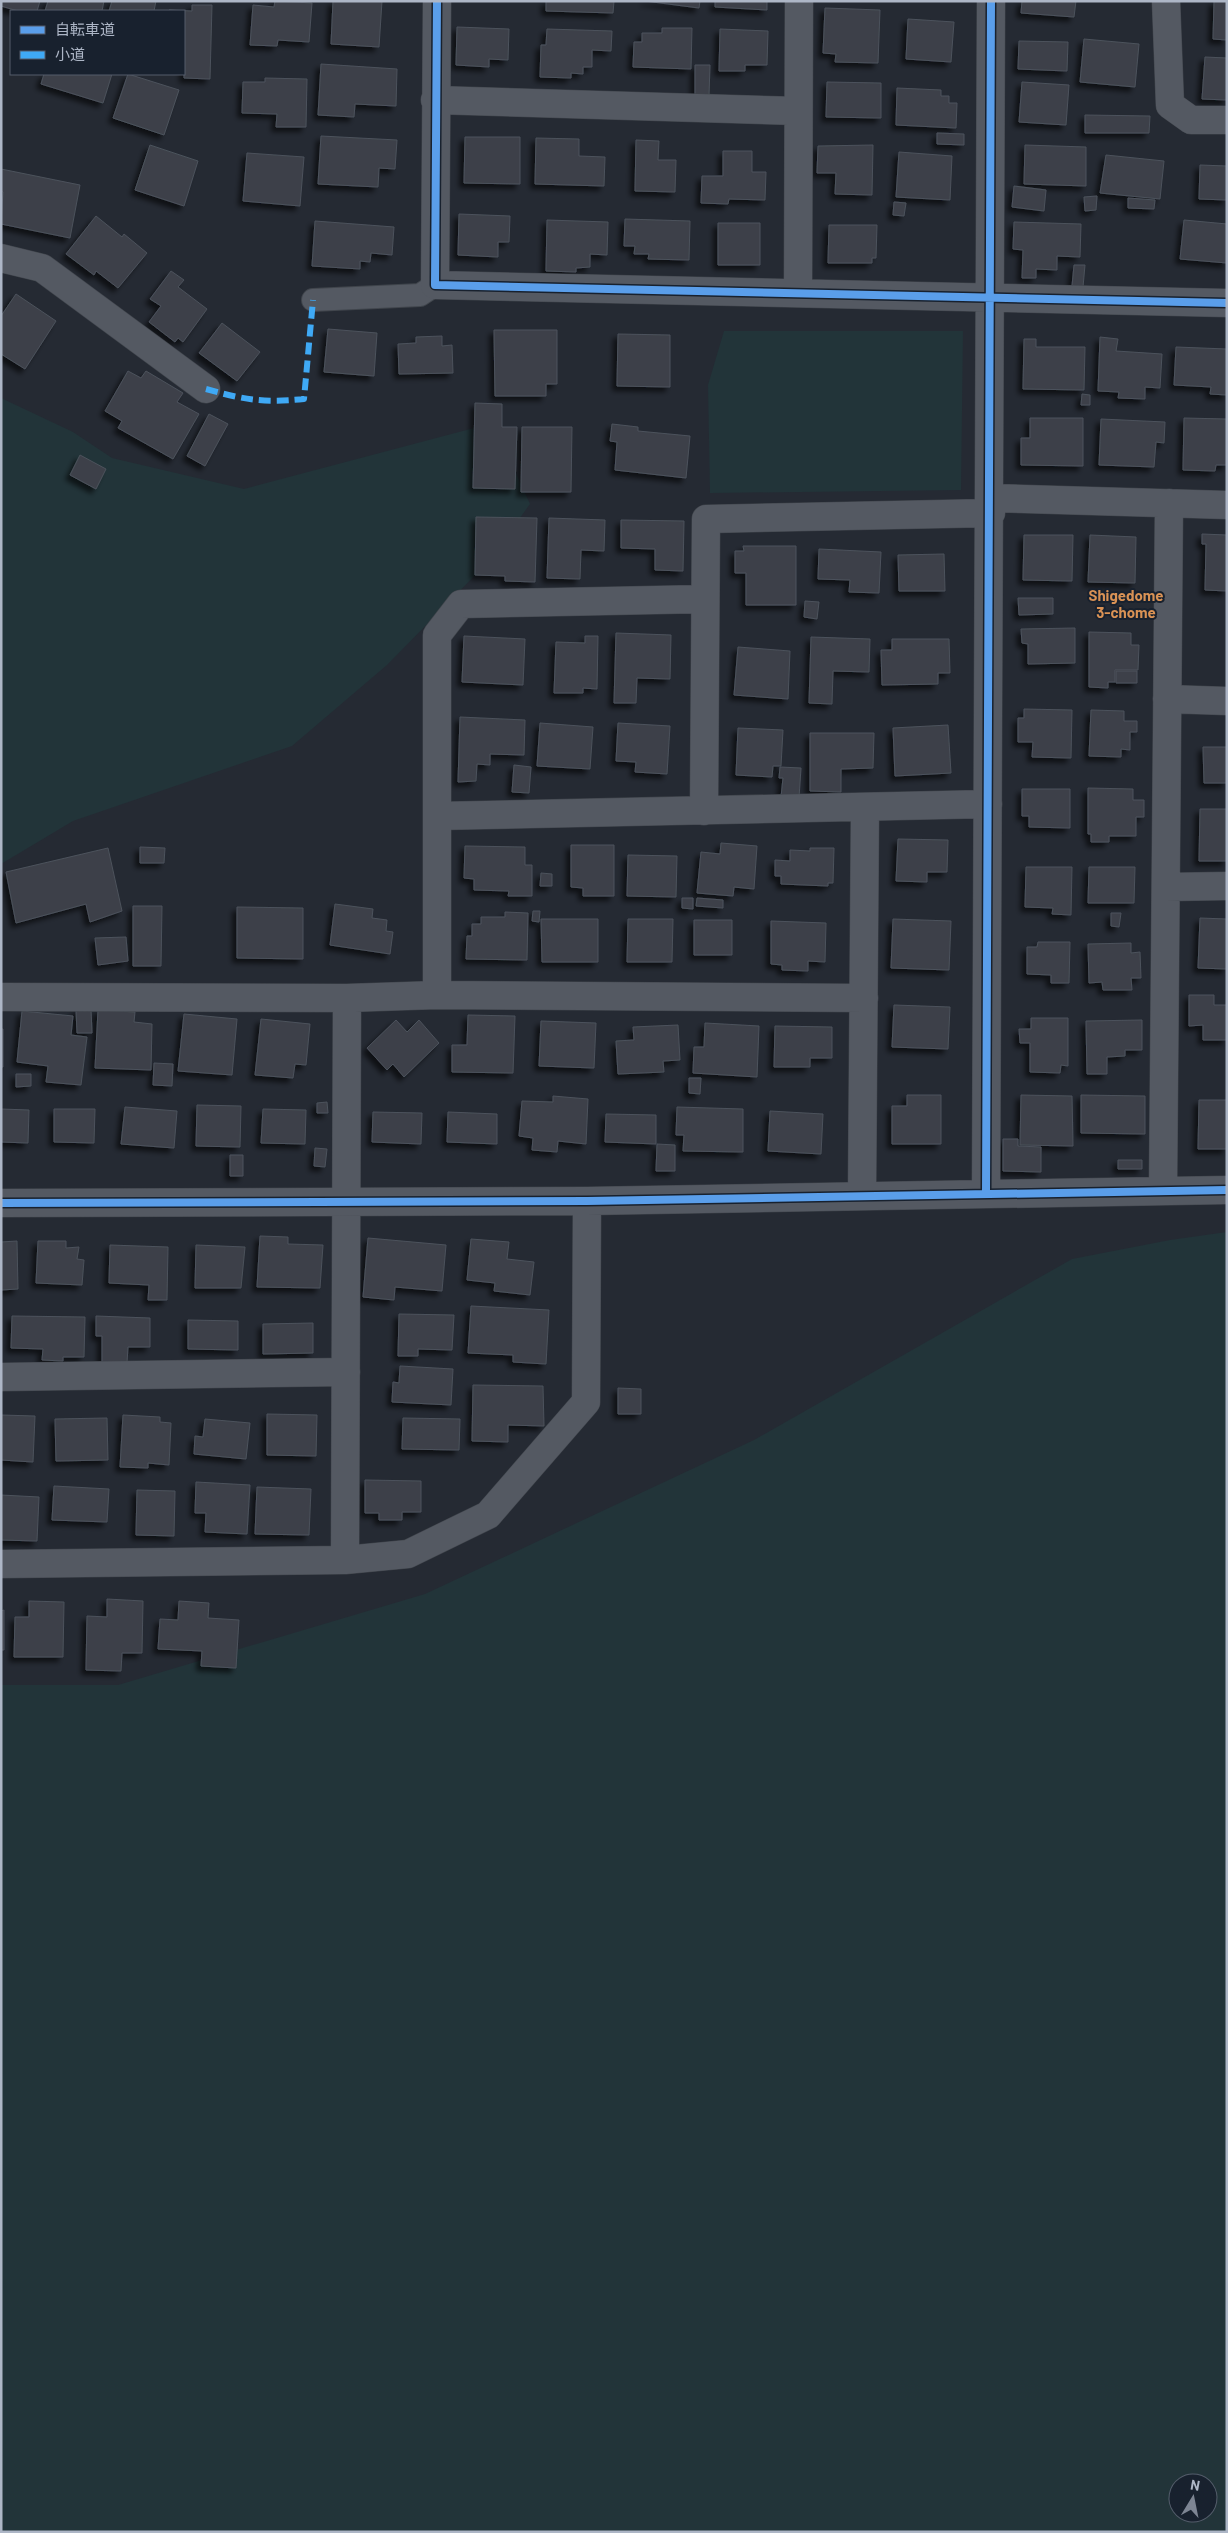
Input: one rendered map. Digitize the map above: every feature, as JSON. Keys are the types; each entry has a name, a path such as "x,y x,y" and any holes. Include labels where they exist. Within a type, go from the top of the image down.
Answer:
{"street":[{"path":"437,1 435,286 1227,303"},
{"path":"798,293 799,1"},
{"path":"986,1194 991,505 991,1"},
{"path":"1166,1 1170,105 1191,120 1227,120"},
{"path":"435,100 798,111"},
{"path":"1,258 42,268 206,388"},
{"path":"1163,1191 1169,503"},
{"path":"704,811 706,519 991,505 1169,503 1227,505"},
{"path":"437,995 437,635 461,604 705,599"},
{"path":"1167,699 1227,701"},
{"path":"437,816 988,804"},
{"path":"862,1196 866,807"},
{"path":"1166,887 1227,886"},
{"path":"1,997 347,998 437,995 864,998"},
{"path":"345,1560 347,998"},
{"path":"1,1203 587,1201 1227,1190"},
{"path":"1,1564 345,1560 408,1554 488,1515 586,1402 587,1201"},
{"path":"1,1377 346,1372"}],"lane":[{"path":"313,300 420,295 435,286"}],"shaded area":[{"path":"724,331 963,331 961,490 710,493 708,385"},
{"path":"1,398 73,432 112,458 244,489 493,423 530,504 488,562 387,665 292,746 73,821 1,864"},
{"path":"1227,1232 1227,2532 1,2532 1,1685 118,1685 425,1594 754,1440 1072,1259 1170,1240"}],"building":[{"path":"1,1 40,1 37,10 15,10 1,6"},
{"path":"48,1 104,1 102,10 45,10"},
{"path":"112,1 156,1 154,10 109,10"},
{"path":"275,1 312,3 309,42 278,40 277,46 250,45 253,5 274,7"},
{"path":"333,1 382,1 379,47 331,44"},
{"path":"546,1 614,1 613,13 546,11"},
{"path":"645,1 700,1 699,8"},
{"path":"715,1 767,1 767,10 715,7"},
{"path":"1022,1 1076,1 1074,17 1021,13"},
{"path":"1214,1 1227,1 1227,40 1213,39"},
{"path":"192,5 212,5 210,79 184,78 185,11 192,11"},
{"path":"825,8 880,10 878,63 835,62 836,54 823,53"},
{"path":"908,19 954,22 951,62 906,59"},
{"path":"457,27 509,29 508,60 489,59 489,67 456,65"},
{"path":"662,28 692,28 691,69 633,67 634,42 642,42 642,33 662,33"},
{"path":"547,29 612,31 611,51 592,50 592,67 583,67 583,74 571,73 571,78 540,77 541,45 546,45"},
{"path":"720,29 768,31 767,65 745,65 745,71 719,71"},
{"path":"1084,39 1139,44 1135,87 1080,82"},
{"path":"1019,41 1068,42 1067,71 1018,69"},
{"path":"1205,57 1227,58 1227,100 1202,99"},
{"path":"321,64 397,69 396,106 355,104 354,117 318,115"},
{"path":"695,65 710,65 709,96 695,96"},
{"path":"44,75 112,75 103,103 41,84"},
{"path":"128,75 179,90 164,135 113,118"},
{"path":"265,78 307,79 306,127 276,127 277,114 242,113 243,82 265,82"},
{"path":"827,82 881,83 881,118 826,117"},
{"path":"1022,82 1069,85 1066,125 1019,122"},
{"path":"897,88 941,90 941,96 949,96 949,103 957,103 956,128 896,125"},
{"path":"1085,115 1150,116 1149,133 1085,133"},
{"path":"937,133 964,134 964,145 937,144"},
{"path":"321,136 397,140 395,169 379,168 378,187 318,184"},
{"path":"465,137 520,137 520,184 464,183"},
{"path":"536,138 579,139 579,156 605,157 604,186 535,184"},
{"path":"636,140 659,141 658,160 676,160 675,192 635,191"},
{"path":"150,145 198,161 184,206 135,190"},
{"path":"873,145 872,195 835,194 836,173 817,173 818,146"},
{"path":"1025,145 1086,147 1086,186 1024,184"},
{"path":"723,151 752,151 752,172 766,172 765,200 729,199 728,204 701,203 702,176 723,176"},
{"path":"899,152 952,156 950,200 896,197"},
{"path":"247,153 304,157 300,206 243,201"},
{"path":"1106,155 1164,161 1160,199 1100,193"},
{"path":"1200,165 1227,166 1227,200 1199,199"},
{"path":"1,169 80,185 70,238 1,224 3,192 1,191"},
{"path":"1014,186 1046,190 1044,211 1012,207"},
{"path":"1097,196 1096,210 1085,211 1084,197"},
{"path":"1128,198 1155,200 1154,209 1128,208"},
{"path":"894,202 906,203 904,216 893,215"},
{"path":"459,214 510,216 509,242 498,242 498,257 458,255"},
{"path":"96,216 122,237 124,234 147,253 118,288 96,271 94,275 66,254"},
{"path":"625,219 690,221 689,260 648,259 649,254 634,254 635,246 624,246"},
{"path":"547,220 608,222 607,255 590,254 590,267 576,268 576,272 546,271"},
{"path":"1184,220 1227,224 1227,263 1180,259"},
{"path":"315,221 394,227 392,255 371,253 370,262 360,261 360,269 312,266"},
{"path":"1014,222 1081,224 1080,257 1057,256 1057,270 1036,269 1036,278 1022,278 1023,250 1013,249"},
{"path":"718,223 760,223 760,265 718,265"},
{"path":"829,225 877,225 876,258 872,258 872,263 828,263"},
{"path":"1074,265 1085,265 1083,287 1072,286"},
{"path":"171,271 184,280 178,287 207,309 183,342 178,338 175,342 149,322 161,306 150,299"},
{"path":"16,294 56,321 25,369 1,354 1,316"},
{"path":"222,323 260,352 237,381 199,353"},
{"path":"328,329 377,333 374,376 324,372"},
{"path":"494,330 557,330 557,384 546,384 546,396 495,396"},
{"path":"618,334 670,335 670,387 617,386"},
{"path":"442,336 442,346 452,345 453,373 399,374 398,344 416,343 416,337"},
{"path":"1100,337 1118,339 1116,351 1162,354 1160,388 1145,387 1145,399 1118,398 1119,392 1098,391"},
{"path":"1024,339 1036,339 1036,347 1085,347 1084,390 1023,389"},
{"path":"1176,347 1227,349 1227,395 1210,394 1211,387 1174,385"},
{"path":"128,371 141,378 146,371 183,393 177,402 199,414 173,459 118,428 122,421 105,411"},
{"path":"1082,394 1090,395 1090,405 1081,405"},
{"path":"475,403 502,404 502,427 517,427 515,489 473,488"},
{"path":"209,414 228,424 205,466 187,456"},
{"path":"1030,418 1083,418 1083,466 1021,465 1021,438 1030,438"},
{"path":"1184,418 1227,419 1227,465 1216,465 1215,471 1183,470"},
{"path":"1101,419 1165,422 1164,443 1156,442 1154,467 1099,465"},
{"path":"612,424 638,427 638,431 690,436 686,478 615,470 617,442 610,441"},
{"path":"522,427 572,427 571,492 521,492"},
{"path":"80,455 106,469 96,489 70,475"},
{"path":"476,517 537,518 535,582 505,581 505,576 475,575"},
{"path":"549,518 605,520 604,551 581,550 580,579 547,578"},
{"path":"621,520 684,521 683,571 655,570 655,549 621,548"},
{"path":"1202,534 1227,535 1227,591 1205,590 1206,544 1202,544"},
{"path":"1024,535 1073,535 1072,581 1023,580"},
{"path":"1090,535 1136,537 1135,583 1088,582"},
{"path":"743,546 796,546 796,605 746,605 746,573 735,573 735,551 744,551"},
{"path":"819,549 881,552 879,593 849,592 850,580 818,579"},
{"path":"944,554 945,591 899,591 898,555"},
{"path":"1018,598 1053,598 1053,614 1019,615"},
{"path":"805,601 819,602 817,619 804,617"},
{"path":"1075,628 1075,663 1028,664 1028,644 1022,643 1021,629"},
{"path":"1089,632 1131,633 1131,645 1139,645 1138,670 1115,670 1115,682 1108,682 1108,688 1089,687"},
{"path":"616,633 671,635 670,679 637,678 636,703 614,703"},
{"path":"464,636 525,639 523,685 462,682"},
{"path":"585,636 598,636 597,689 583,688 583,693 554,693 556,642 585,643"},
{"path":"811,637 870,639 869,672 833,671 832,704 809,703"},
{"path":"892,639 949,639 950,673 938,673 938,684 882,685 881,650 892,650"},
{"path":"738,647 790,651 788,699 734,695"},
{"path":"1116,671 1137,671 1137,683 1116,683"},
{"path":"1024,709 1072,710 1071,758 1032,757 1033,742 1018,742 1018,718 1024,718"},
{"path":"1091,710 1124,711 1124,721 1137,721 1137,732 1130,732 1130,750 1121,749 1121,757 1089,756"},
{"path":"460,717 525,720 524,755 490,754 490,765 477,764 476,781 458,782"},
{"path":"540,723 593,727 590,769 537,766"},
{"path":"618,723 670,726 667,774 635,772 636,762 616,761"},
{"path":"948,725 951,773 895,776 893,728"},
{"path":"738,728 783,730 781,766 773,766 772,777 736,775"},
{"path":"810,733 874,733 873,768 841,769 841,792 810,791"},
{"path":"1203,747 1227,747 1227,783 1204,783"},
{"path":"514,765 531,767 529,793 512,792"},
{"path":"780,767 801,768 799,798 781,797 783,778 779,778"},
{"path":"1088,788 1133,789 1133,800 1144,800 1144,817 1136,817 1136,836 1109,836 1109,842 1091,842 1091,834 1088,834"},
{"path":"1022,789 1070,789 1070,828 1029,827 1029,816 1022,816"},
{"path":"1200,809 1227,809 1227,861 1199,861"},
{"path":"898,839 948,840 947,872 927,872 927,882 896,881"},
{"path":"721,843 757,846 754,889 734,887 733,896 697,893 701,852 720,854"},
{"path":"571,845 614,845 614,896 583,896 583,888 571,887"},
{"path":"465,846 525,847 525,865 532,865 532,896 508,896 509,891 474,890 474,879 464,878"},
{"path":"140,847 165,848 164,863 140,863"},
{"path":"108,848 122,911 90,922 86,904 16,923 6,872"},
{"path":"810,848 834,848 833,883 828,883 828,886 781,884 781,876 775,876 775,860 790,861 790,850 810,851"},
{"path":"628,855 677,856 676,897 627,896"},
{"path":"1026,867 1072,867 1071,915 1052,914 1053,908 1025,907"},
{"path":"1089,867 1135,867 1134,903 1088,903"},
{"path":"541,873 552,874 552,886 540,886"},
{"path":"682,898 693,898 693,909 682,908"},
{"path":"697,898 723,900 723,908 696,906"},
{"path":"335,904 373,909 372,918 387,920 386,931 393,932 390,954 330,945"},
{"path":"133,906 162,906 161,966 133,966"},
{"path":"237,907 303,908 303,959 237,958"},
{"path":"533,911 540,911 539,922 532,921"},
{"path":"505,912 528,913 527,960 466,959 467,936 472,936 472,924 481,924 481,917 505,917"},
{"path":"1111,913 1121,913 1119,927 1111,926"},
{"path":"1200,918 1227,919 1227,969 1198,968"},
{"path":"541,919 598,919 598,962 542,962"},
{"path":"628,919 673,919 672,962 627,962"},
{"path":"893,919 951,921 949,970 891,968"},
{"path":"694,920 732,920 732,955 694,955"},
{"path":"771,921 826,923 825,962 808,961 808,971 782,970 782,965 771,964"},
{"path":"126,937 128,961 98,965 95,938"},
{"path":"1038,942 1070,942 1069,983 1051,983 1051,975 1027,974 1027,947 1037,947"},
{"path":"1131,943 1131,953 1140,952 1141,978 1131,978 1132,990 1103,990 1102,982 1089,983 1088,944"},
{"path":"1189,995 1214,995 1214,1005 1227,1005 1227,1040 1203,1040 1203,1025 1189,1026"},
{"path":"894,1005 950,1007 948,1049 892,1047"},
{"path":"91,1009 92,1033 77,1033 76,1010"},
{"path":"98,1010 135,1012 134,1022 152,1024 151,1070 95,1068"},
{"path":"22,1011 73,1016 71,1035 87,1037 81,1085 46,1082 48,1066 17,1062"},
{"path":"184,1014 237,1019 232,1075 178,1071"},
{"path":"468,1015 515,1016 513,1073 452,1072 452,1045 467,1045"},
{"path":"1031,1018 1068,1018 1068,1066 1061,1065 1060,1073 1030,1072 1030,1043 1020,1043 1019,1029 1031,1029"},
{"path":"261,1019 310,1024 306,1065 295,1064 293,1078 255,1075"},
{"path":"396,1020 407,1032 419,1020 439,1043 404,1077 393,1064 387,1070 367,1048"},
{"path":"1142,1020 1142,1050 1125,1050 1125,1056 1107,1057 1107,1074 1087,1074 1086,1021"},
{"path":"541,1021 596,1023 594,1068 539,1066"},
{"path":"705,1023 759,1026 757,1077 693,1073 694,1047 704,1047"},
{"path":"678,1025 680,1060 663,1061 664,1072 618,1074 616,1041 634,1040 633,1027"},
{"path":"775,1026 832,1027 832,1058 810,1058 810,1067 774,1067"},
{"path":"1,1029 3,1029 3,1067 1,1067"},
{"path":"154,1063 173,1064 172,1086 153,1085"},
{"path":"16,1074 31,1074 31,1086 16,1087"},
{"path":"689,1078 701,1078 700,1094 689,1093"},
{"path":"907,1095 941,1095 941,1144 892,1144 892,1106 907,1106"},
{"path":"1021,1095 1072,1096 1073,1146 1020,1145"},
{"path":"1081,1095 1145,1096 1145,1134 1081,1133"},
{"path":"553,1096 588,1099 586,1144 558,1141 557,1152 532,1150 533,1138 519,1136 522,1101 553,1102"},
{"path":"1199,1100 1227,1100 1227,1149 1198,1149"},
{"path":"327,1102 328,1113 317,1113 317,1103"},
{"path":"197,1105 241,1106 240,1147 196,1146"},
{"path":"125,1107 177,1111 174,1148 121,1144"},
{"path":"677,1107 743,1109 743,1152 683,1151 684,1135 676,1135"},
{"path":"1,1109 29,1110 28,1143 1,1142"},
{"path":"54,1109 95,1109 94,1143 54,1142"},
{"path":"263,1109 306,1110 305,1144 261,1143"},
{"path":"770,1111 823,1114 821,1154 768,1151"},
{"path":"373,1112 422,1113 421,1144 372,1142"},
{"path":"448,1112 497,1114 497,1144 447,1142"},
{"path":"606,1114 656,1115 656,1144 605,1142"},
{"path":"1003,1139 1018,1139 1018,1146 1041,1147 1041,1172 1003,1171"},
{"path":"657,1144 675,1145 675,1171 656,1171"},
{"path":"315,1148 327,1149 325,1167 314,1166"},
{"path":"230,1155 243,1155 243,1176 230,1176"},
{"path":"1118,1160 1142,1160 1142,1169 1118,1169"},
{"path":"260,1236 288,1237 288,1244 323,1245 320,1288 257,1287"},
{"path":"368,1238 446,1245 442,1291 395,1287 394,1300 363,1297"},
{"path":"471,1239 509,1242 507,1259 534,1262 530,1295 494,1291 495,1283 467,1280"},
{"path":"17,1241 18,1289 1,1290 1,1242"},
{"path":"38,1241 66,1241 66,1248 79,1247 77,1259 84,1260 82,1285 36,1283"},
{"path":"110,1245 168,1247 167,1300 148,1300 149,1285 109,1283"},
{"path":"196,1245 245,1247 241,1288 195,1288"},
{"path":"471,1306 549,1310 546,1364 513,1362 513,1355 468,1353"},
{"path":"399,1314 454,1315 452,1350 418,1349 418,1356 398,1356"},
{"path":"12,1316 85,1317 84,1357 63,1357 63,1361 42,1360 43,1349 11,1348"},
{"path":"96,1316 150,1318 150,1347 128,1347 127,1363 102,1363 102,1336 96,1336"},
{"path":"188,1320 238,1321 238,1350 188,1349"},
{"path":"313,1323 313,1353 263,1354 263,1324"},
{"path":"400,1366 453,1369 451,1405 392,1402 393,1382 399,1383"},
{"path":"473,1385 543,1386 544,1426 508,1425 508,1442 472,1441"},
{"path":"618,1388 641,1389 641,1414 618,1414"},
{"path":"267,1414 317,1415 316,1456 267,1455"},
{"path":"1,1415 35,1416 33,1462 1,1460"},
{"path":"123,1415 160,1417 160,1422 171,1423 169,1465 148,1463 148,1468 120,1467"},
{"path":"107,1418 108,1460 56,1461 55,1419"},
{"path":"403,1418 460,1419 459,1450 402,1449"},
{"path":"205,1419 250,1423 246,1459 194,1454 195,1436 203,1437"},
{"path":"365,1480 421,1481 421,1512 402,1512 402,1520 379,1520 379,1513 365,1513"},
{"path":"196,1482 250,1485 247,1534 205,1532 206,1513 195,1513"},
{"path":"54,1486 109,1489 107,1522 52,1520"},
{"path":"257,1487 311,1489 309,1535 255,1534"},
{"path":"137,1490 175,1491 174,1536 136,1535"},
{"path":"1,1495 39,1497 37,1541 1,1540"},
{"path":"107,1599 143,1601 142,1653 122,1653 121,1671 86,1670 87,1616 107,1617"},
{"path":"29,1601 64,1602 63,1657 14,1657 15,1617 29,1617"},
{"path":"179,1601 209,1603 208,1618 239,1620 236,1668 201,1666 202,1651 158,1649 160,1619 178,1620"},
{"path":"4,1610 4,1650 1,1650 1,1611"}],"marked path":[{"path":"206,389 254,400 304,399 313,300"}],"cycle path":[{"path":"437,1 435,285 1227,303"},
{"path":"986,1194 991,1"},
{"path":"1,1203 587,1201 1227,1190"}],"district":[{"name":"Shigedome 3-chome","path":"1126,604"}]}
